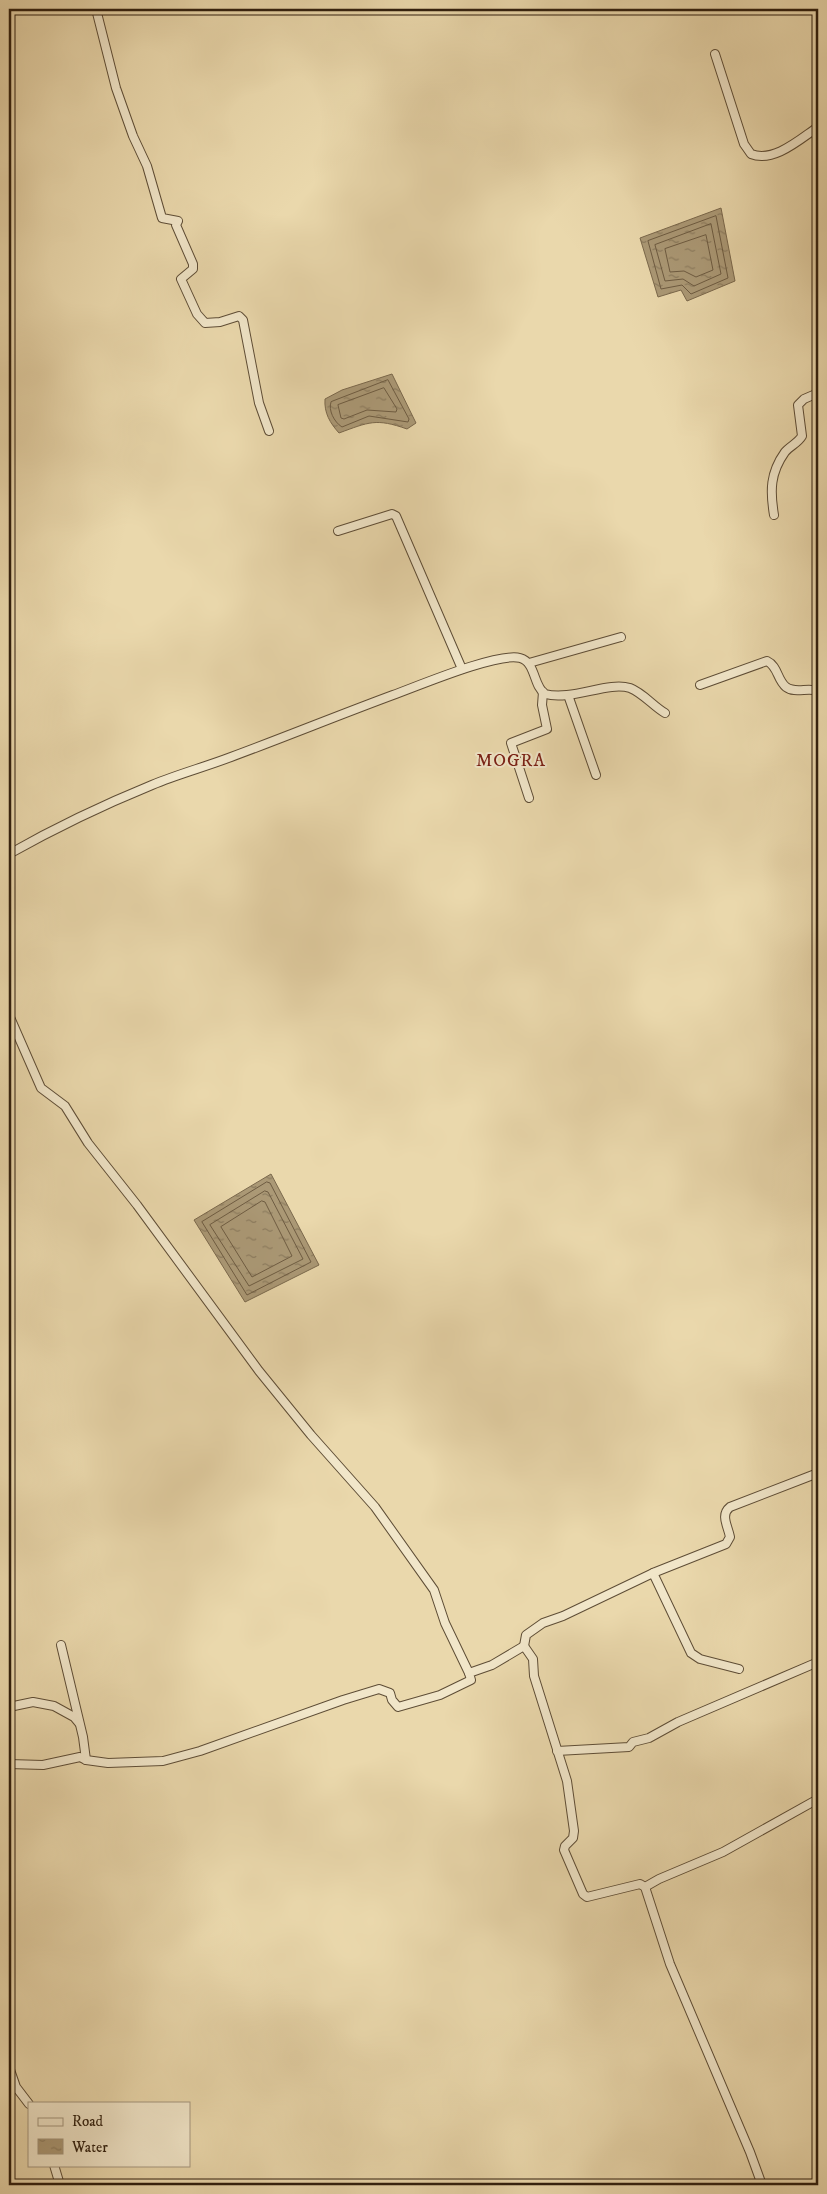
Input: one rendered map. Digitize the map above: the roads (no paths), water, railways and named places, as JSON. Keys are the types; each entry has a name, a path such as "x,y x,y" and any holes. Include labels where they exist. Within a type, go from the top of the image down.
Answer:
{"street":[{"path":"96,9 116,88 133,136 147,166 162,218 178,221 176,225 192,264 193,269 181,279 197,314 205,324 239,316 243,320 259,403 269,431"},
{"path":"715,54 744,144 751,154 762,156 782,150 818,127"},
{"path":"774,516 770,487 773,476 785,453 802,436 798,405 804,399 818,393"},
{"path":"338,531 392,514 396,516 462,670"},
{"path":"529,663 621,637"},
{"path":"9,854 58,828 153,784 462,670 514,658 520,658 529,663 542,692 546,729 510,743 529,798"},
{"path":"700,685 767,662 773,665 784,685 789,689 818,691"},
{"path":"542,692 568,696 625,687 635,690 665,713"},
{"path":"568,696 596,775"},
{"path":"9,1015 41,1088 66,1106 88,1143 137,1205 259,1371 320,1446 375,1507 434,1590 445,1623 471,1680 460,1686 398,1707 392,1700 390,1693 379,1689 163,1762 108,1763 86,1760 80,1757 43,1765 9,1764"},
{"path":"762,2185 750,2152 670,1964 645,1887 640,1884 587,1897 583,1894 564,1850 565,1846 573,1838 574,1831 567,1781 534,1676 533,1659 524,1646 526,1635 543,1623 564,1616 653,1572 726,1544 730,1537 724,1516 730,1507 818,1474"},
{"path":"653,1572 691,1653 700,1659 739,1669"},
{"path":"61,1646 86,1760"},
{"path":"469,1673 492,1665 524,1646"},
{"path":"557,1751 629,1747 633,1742 649,1738 678,1722 818,1662"},
{"path":"9,1706 32,1702 54,1706 74,1717 79,1724"},
{"path":"645,1887 659,1878 723,1852 818,1800"},
{"path":"9,2067 16,2087 28,2103"},
{"path":"54,2166 60,2185"}],"water":[{"path":"721,208 735,281 687,301 681,290 658,297 640,238"},
{"path":"392,374 416,423 407,429 388,423 373,423 339,433 328,417 325,399 342,390"},
{"path":"271,1174 319,1265 245,1302 194,1220"}],"district":[{"name":"MOGRA","path":"511,761"}]}
